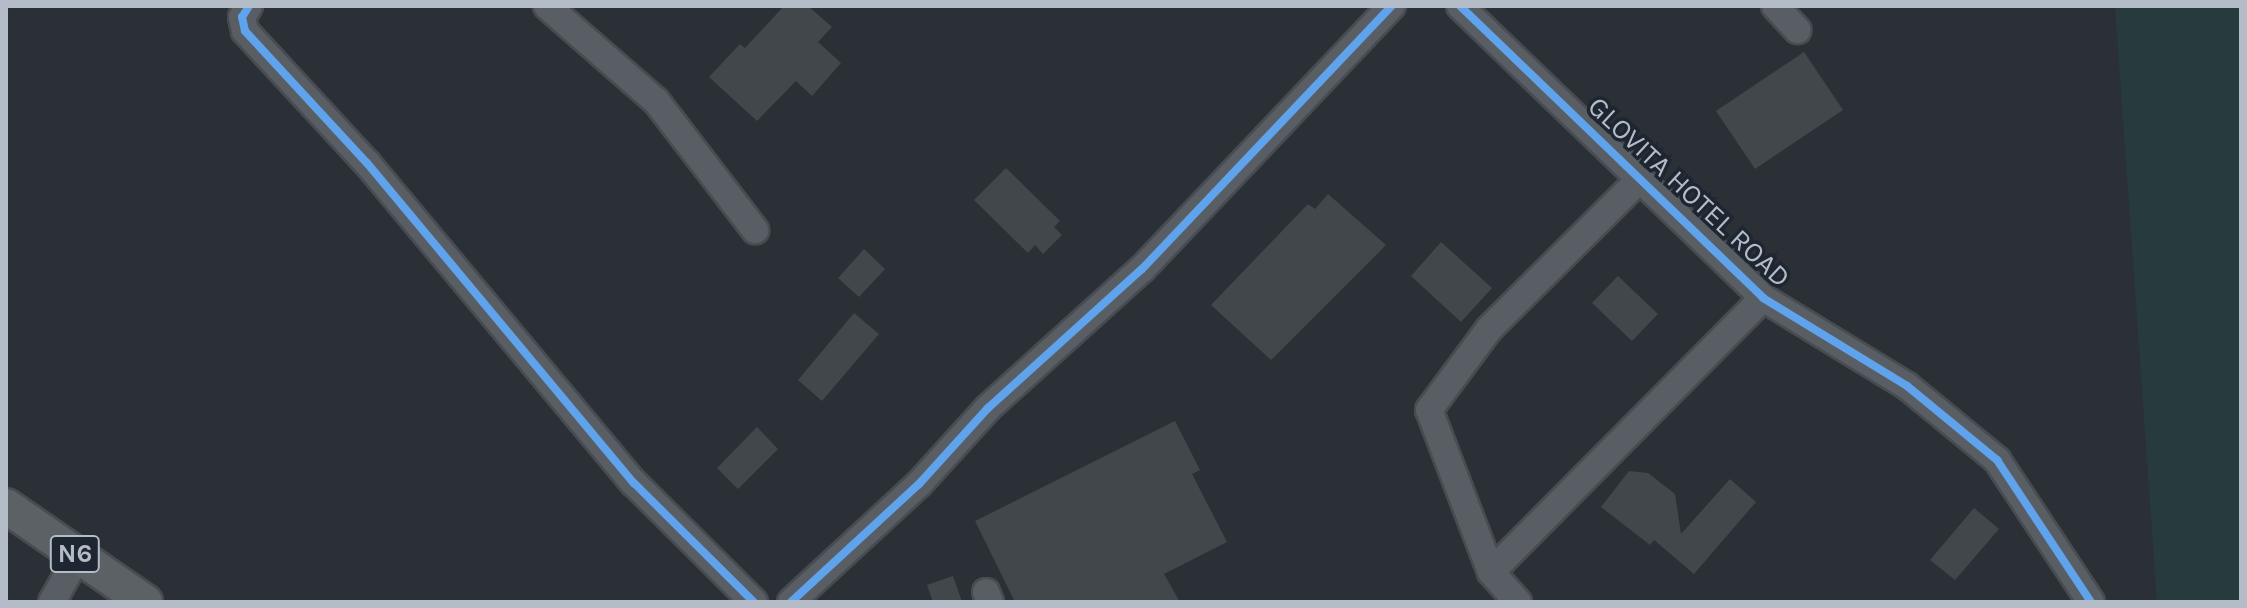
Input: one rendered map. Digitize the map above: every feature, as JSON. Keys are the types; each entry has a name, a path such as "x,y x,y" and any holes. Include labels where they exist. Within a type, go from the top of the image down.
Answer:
{"main road":[{"name":"N6","path":"6,506 145,602"}],"street":[{"path":"249,6 242,17 245,31 367,163 634,483 754,602"},
{"path":"547,6 656,101 755,230"},
{"path":"791,602 919,484 988,408 1142,269 1392,6"},
{"name":"GLOVITA HOTEL ROAD","path":"1460,6 1763,298 1907,386 1997,460 2091,602"},
{"path":"1775,6 1797,30"},
{"path":"1518,602 1491,572 1429,410 1490,328 1639,180"},
{"path":"1491,572 1763,298"},
{"path":"52,602 78,556"}],"shaded area":[{"path":"2115,6 2241,6 2241,602 2157,602"}],"building":[{"path":"784,6 808,6 832,27 818,42 841,63 812,96 796,81 757,121 709,77 740,44 745,48"},
{"path":"1804,52 1843,110 1755,169 1716,111"},
{"path":"1006,168 1060,221 1054,227 1062,235 1043,254 1035,245 1028,253 974,200"},
{"path":"1328,194 1386,245 1271,360 1211,305 1308,204 1315,209"},
{"path":"1441,242 1492,288 1461,322 1411,276"},
{"path":"864,249 885,269 859,297 838,278"},
{"path":"1618,276 1658,314 1632,341 1592,303"},
{"path":"854,313 879,334 822,401 798,380"},
{"path":"1175,421 1200,470 1192,474 1227,542 1164,574 1180,602 1015,602 975,521"},
{"path":"757,427 778,449 738,489 717,468"},
{"path":"1629,471 1648,473 1675,494 1681,534 1730,479 1756,502 1694,574 1654,540 1650,545 1601,507"},
{"path":"1974,508 1999,529 1955,580 1930,560"},
{"path":"953,576 962,602 933,602 927,585"}],"cycle path":[{"path":"249,6 242,17 245,31 367,163 634,483 754,602"},
{"path":"791,602 919,484 988,408 1142,269 1392,6"},
{"path":"1460,6 1763,298 1907,386 1997,460 2091,602"}]}
